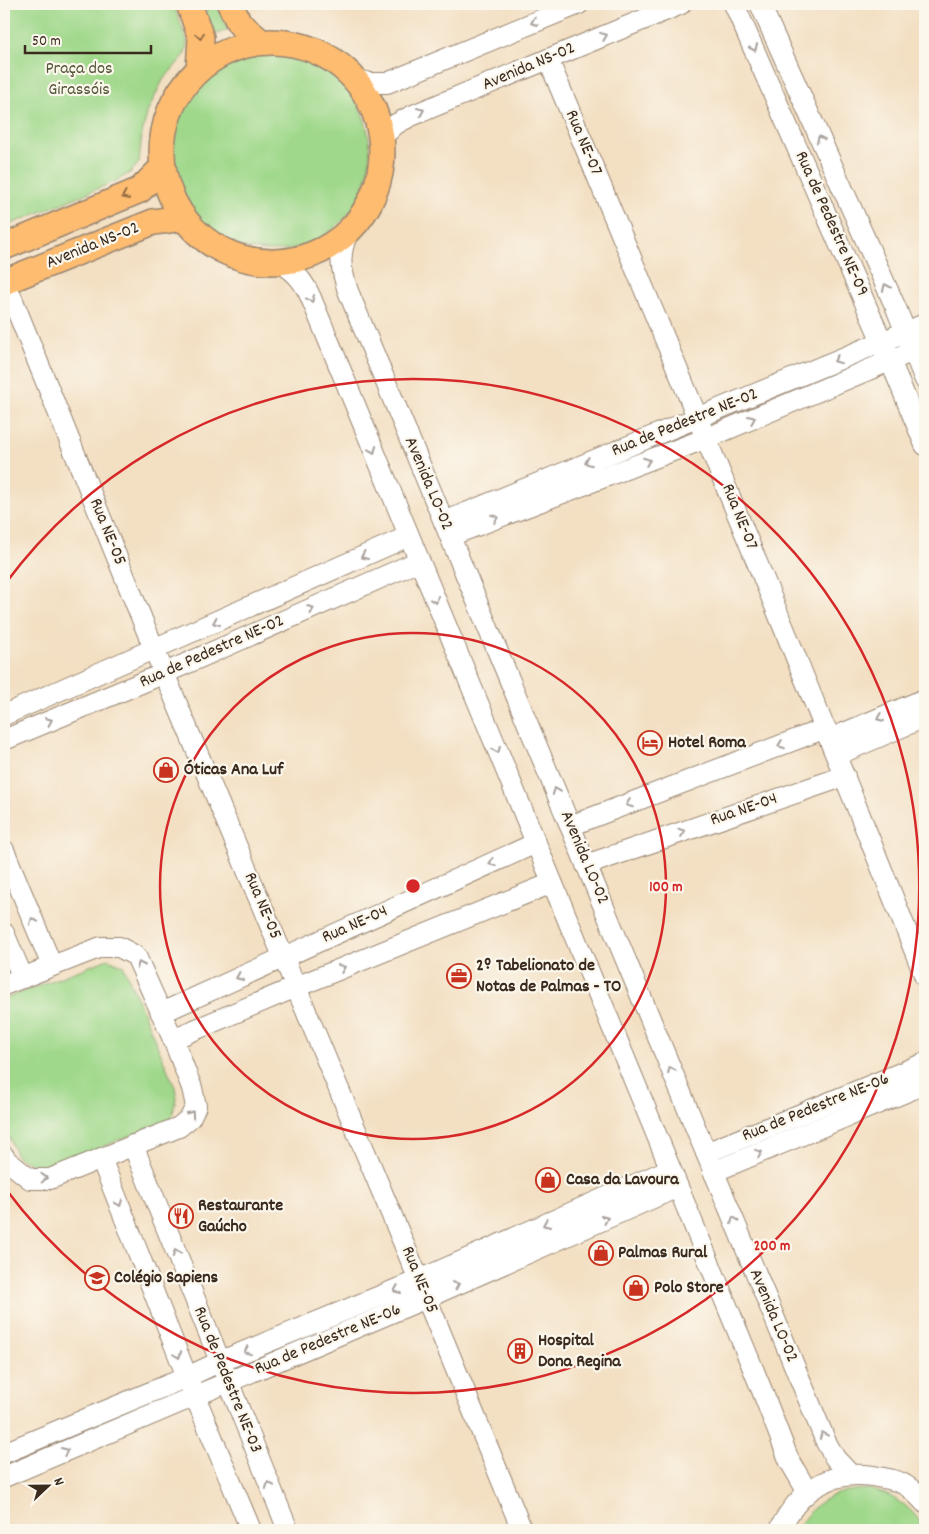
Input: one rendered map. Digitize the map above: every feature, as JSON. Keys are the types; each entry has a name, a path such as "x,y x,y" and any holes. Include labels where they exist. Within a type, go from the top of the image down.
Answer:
{"main road":[{"path":"190,4 201,38 199,70"},
{"path":"230,4 239,23 261,42"},
{"path":"261,42 286,43 311,49 333,60 354,79 364,92 378,121 381,138 382,165 376,191 363,216 347,235 335,244 316,254 281,263 252,261 227,253 206,240 184,218 170,192 163,167 163,140 168,117 181,90 199,70 214,58 245,45 261,42"},
{"name":"Avenida NS-02","path":"4,247 140,190 163,167"},
{"name":"Avenida NS-02","path":"4,282 153,222 184,218"}],"street":[{"path":"354,79 370,83 388,83 580,4"},
{"name":"Avenida NS-02","path":"381,138 401,120 681,4"},
{"name":"Rua de Pedestre NE-09","path":"734,4 890,360 925,446"},
{"name":"Rua de Pedestre NE-09","path":"760,4 906,332 919,349 925,380"},
{"name":"Rua NE-07","path":"548,59 707,438 925,977"},
{"name":"Avenida LO-02","path":"347,235 340,256 345,281 826,1442 835,1458 850,1474"},
{"name":"Avenida LO-02","path":"281,263 299,276 308,291 789,1460 807,1491"},
{"name":"Rua NE-05","path":"4,282 154,649 423,1289 522,1530"},
{"name":"Rua de Pedestre NE-02","path":"447,529 698,417 925,324"},
{"name":"Rua de Pedestre NE-02","path":"447,529 707,438 919,349"},
{"name":"Rua de Pedestre NE-02","path":"4,714 409,536"},
{"name":"Rua de Pedestre NE-02","path":"4,740 165,673 419,561"},
{"path":"831,741 925,699"},
{"path":"570,826 831,741 925,717"},
{"name":"Rua NE-04","path":"586,864 845,776"},
{"name":"Rua NE-04","path":"161,1013 536,843"},
{"path":"4,850 52,966"},
{"name":"Rua NE-04","path":"173,1039 552,883"},
{"path":"4,933 23,978"},
{"path":"4,985 101,948 120,947 136,956 173,1039 192,1088 196,1106 190,1118 179,1127 50,1179 30,1179 5,1159 4,1156"},
{"name":"Rua de Pedestre NE-06","path":"706,1153 925,1063"},
{"name":"Rua de Pedestre NE-06","path":"714,1172 925,1084"},
{"name":"Rua de Pedestre NE-03","path":"132,1146 288,1530"},
{"name":"Rua de Pedestre NE-03","path":"101,1158 187,1377 251,1530"},
{"name":"Rua de Pedestre NE-06","path":"4,1477 228,1382 670,1168"},
{"name":"Rua de Pedestre NE-06","path":"4,1453 219,1362 423,1289 678,1187"},
{"path":"780,1530 788,1513 807,1491 840,1476 850,1474 874,1476 905,1484 925,1503"}],"green space":[{"name":"Praça dos Girassóis","path":"4,4 173,4 187,40 184,56 163,80 148,110 142,133 139,163 130,173 114,182 4,227"},
{"path":"203,4 216,4 228,29 218,34 215,33"},
{"path":"261,53 281,53 309,60 334,75 348,89 363,114 370,142 370,162 363,190 348,215 334,229 309,244 300,247 281,251 261,251 233,244 208,229 194,215 179,190 176,181 172,162 172,142 179,114 194,89 208,75 233,60 242,57"},
{"path":"108,959 123,965 177,1092 172,1118 45,1171 17,1157 4,1125 4,999"},
{"path":"869,1489 887,1495 902,1503 915,1515 925,1530 797,1530 811,1511 826,1499 845,1492"}],"place":[{"name":"Hotel Roma","path":"650,743"},
{"name":"Óticas Ana Luf","path":"166,770"},
{"name":"2º Tabelionato de Notas de Palmas - TO","path":"459,976"},
{"name":"Casa da Lavoura","path":"548,1180"},
{"name":"Restaurante Gaúcho","path":"181,1216"},
{"name":"Palmas Rural","path":"601,1253"},
{"name":"Colégio Sapiens","path":"97,1278"},
{"name":"Polo Store","path":"636,1288"},
{"name":"Hospital Dona Regina","path":"520,1351"}]}
